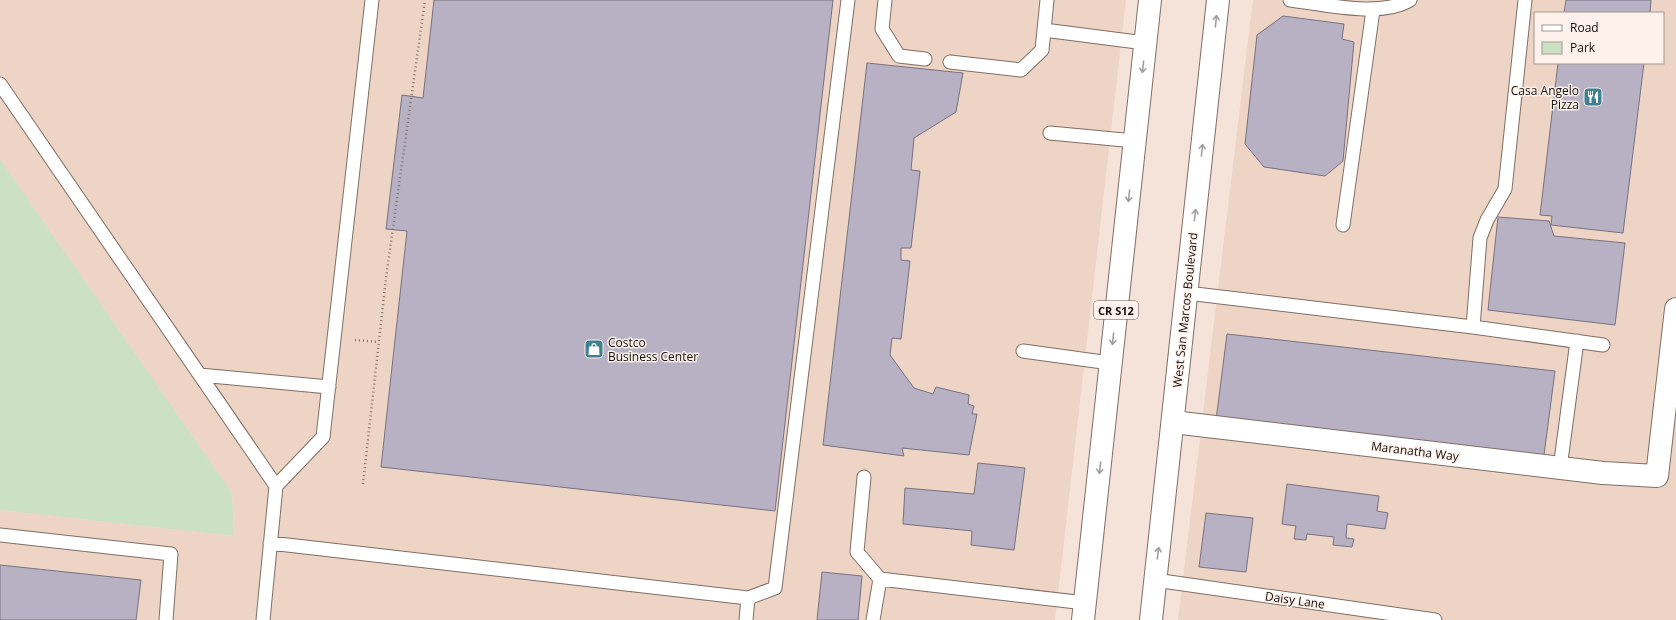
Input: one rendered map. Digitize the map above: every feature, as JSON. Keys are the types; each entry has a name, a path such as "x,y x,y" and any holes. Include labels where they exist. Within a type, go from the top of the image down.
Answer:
{"main road":[{"name":"CR S12","path":"1084,611 1150,0"},
{"name":"West San Marcos Boulevard","path":"1151,620 1218,0"},
{"name":"Maranatha Way","path":"1173,422 1603,473 1657,476 1676,309"}],"lane":[{"path":"263,620 276,486 323,437 372,0"},
{"path":"270,543 748,598 775,588 848,0"},
{"path":"885,0 882,29 899,56 925,59"},
{"path":"950,62 1021,70 1042,50 1047,0"},
{"path":"1290,0 1374,10 1403,5 1410,0"},
{"path":"1472,327 1480,238 1487,220 1505,189 1525,0"},
{"path":"1343,225 1374,10"},
{"path":"1044,30 1145,43"},
{"path":"0,84 276,486"},
{"path":"1050,133 1135,141"},
{"path":"1187,293 1472,327 1603,345"},
{"path":"1560,468 1577,341"},
{"path":"1023,351 1110,363"},
{"path":"200,375 328,388"},
{"path":"864,477 856,552 880,579 1084,611"},
{"path":"0,535 171,554 166,620"},
{"path":"873,620 880,579"},
{"name":"Daisy Lane","path":"1155,580 1435,620"},
{"path":"746,620 748,598"}],"path":[{"path":"363,484 386,278 425,0"}],"shaded area":[{"path":"0,0 1126,0 1055,620 0,620 0,510 234,536 232,493 0,159"},
{"path":"1253,0 1676,0 1676,620 1178,620"}],"green space":[{"path":"0,159 232,493 234,536 0,510"}],"building":[{"name":"Costco Business Center","path":"434,0 833,0 775,511 381,467 407,231 386,229 402,95 423,98"},
{"path":"1566,0 1651,0 1650,12 1564,12"},
{"path":"1283,16 1344,24 1342,39 1354,42 1343,161 1325,176 1264,167 1245,144 1257,35"},
{"path":"867,63 963,73 956,112 914,138 911,170 920,171 911,248 901,248 901,260 910,261 901,339 892,338 890,355 914,388 933,394 936,387 969,395 968,404 974,406 972,414 977,414 969,455 902,448 904,456 823,445"},
{"path":"1558,64 1644,64 1623,233 1551,225 1552,216 1540,215"},
{"path":"1498,217 1549,221 1554,236 1625,243 1615,325 1488,310"},
{"path":"1227,334 1555,371 1544,455 1216,420"},
{"path":"978,463 1025,468 1014,550 971,545 972,531 903,524 905,488 974,494"},
{"path":"1287,484 1379,496 1377,511 1388,513 1385,529 1347,524 1346,538 1354,539 1352,547 1333,545 1334,537 1307,534 1306,540 1294,539 1296,526 1282,524"},
{"path":"1206,513 1253,518 1246,572 1199,567"},
{"path":"0,565 141,580 136,620 0,620"},
{"path":"822,572 862,576 858,620 817,620"}],"place":[{"name":"Casa Angelo Pizza","path":"1593,97"},
{"name":"Costco Business Center","path":"594,349"}]}
